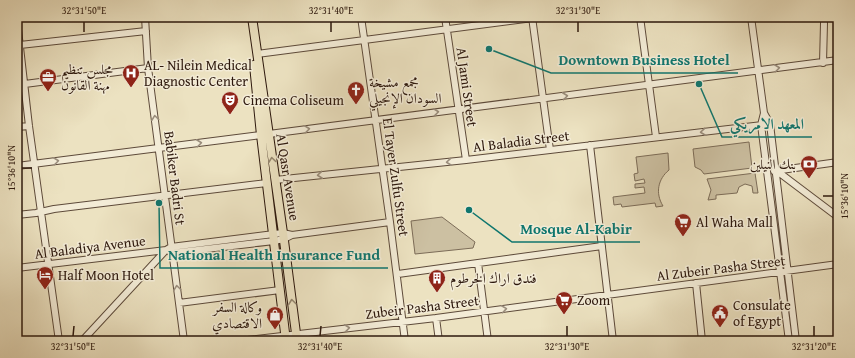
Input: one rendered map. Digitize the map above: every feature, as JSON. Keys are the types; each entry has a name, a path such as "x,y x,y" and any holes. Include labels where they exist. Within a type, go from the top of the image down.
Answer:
{"main road":[{"name":"Al Qasr Avenue","path":"247,17 265,135 275,180 284,236 296,338"},
{"name":"Al Qasr Avenue","path":"252,17 265,135 267,183 286,338"}],"street":[{"name":"Babiker Badri St","path":"145,17 148,68 165,195 170,250 184,341"},
{"name":"El Tayer Zulfu Street","path":"361,17 398,274 405,341"},
{"name":"Al Jami Street","path":"445,17 466,160"},
{"path":"257,54 541,17"},
{"path":"640,17 656,137"},
{"path":"751,17 764,113 770,124 777,171 796,341"},
{"path":"532,18 550,150"},
{"path":"17,21 29,126 59,341"},
{"path":"823,62 824,23"},
{"path":"19,48 146,31"},
{"path":"17,166 838,60"},
{"path":"17,84 148,68"},
{"path":"764,113 761,125 789,341"},
{"name":"Al Baladia Street","path":"275,180 466,160 770,124"},
{"path":"17,128 29,126"},
{"path":"590,145 613,341"},
{"path":"768,172 838,162"},
{"path":"777,171 838,217"},
{"path":"17,215 54,209 267,183"},
{"name":"Al Baladiya Avenue","path":"17,268 390,222"},
{"path":"774,227 782,226"},
{"path":"398,274 602,246"},
{"path":"82,341 170,250"},
{"path":"478,263 488,341"},
{"name":"Al Zubeir Pasha Street","path":"607,294 838,264"},
{"path":"696,283 702,341"},
{"path":"179,304 280,290"},
{"name":"Zubeir Pasha Street","path":"239,341 296,338 403,321 484,312 607,294"},
{"path":"436,318 439,341"}],"shaded area":[{"path":"749,142 752,168 704,174 701,170 695,167 693,149"},
{"path":"668,153 669,170 662,178 658,191 663,206 656,207 655,203 622,207 621,204 614,205 613,197 645,193 644,187 635,188 635,184 645,183 644,179 635,181 634,174 638,173 636,157"},
{"path":"755,173 758,193 753,193 752,186 745,184 739,187 737,193 716,195 716,199 708,200 711,190 707,179"},
{"path":"442,217 475,242 473,248 415,254 411,221"}],"place":[{"name":"Downtown Business Hotel","path":"489,49"},
{"name":"المعهد الامريكي","path":"699,84"},
{"name":"AL- Nilein Medical Diagnostic Center","path":"131,88"},
{"name":"مجلس تنظيم مهنة القانون","path":"48,92"},
{"name":"مجمع مشيخة السودان الإنجيلي","path":"356,105"},
{"name":"Cinema Coliseum","path":"230,115"},
{"name":"بنك النيلين","path":"809,179"},
{"name":"National Health Insurance Fund","path":"159,203"},
{"name":"Mosque Al-Kabir","path":"469,210"},
{"name":"Al Waha Mall","path":"683,237"},
{"name":"Half Moon Hotel","path":"45,290"},
{"name":"فندق اراك الخرطوم","path":"437,293"},
{"name":"Zoom","path":"564,315"},
{"name":"Consulate of Egypt","path":"720,328"},
{"name":"وكالة السفر الاقتصادي","path":"275,330"}]}
